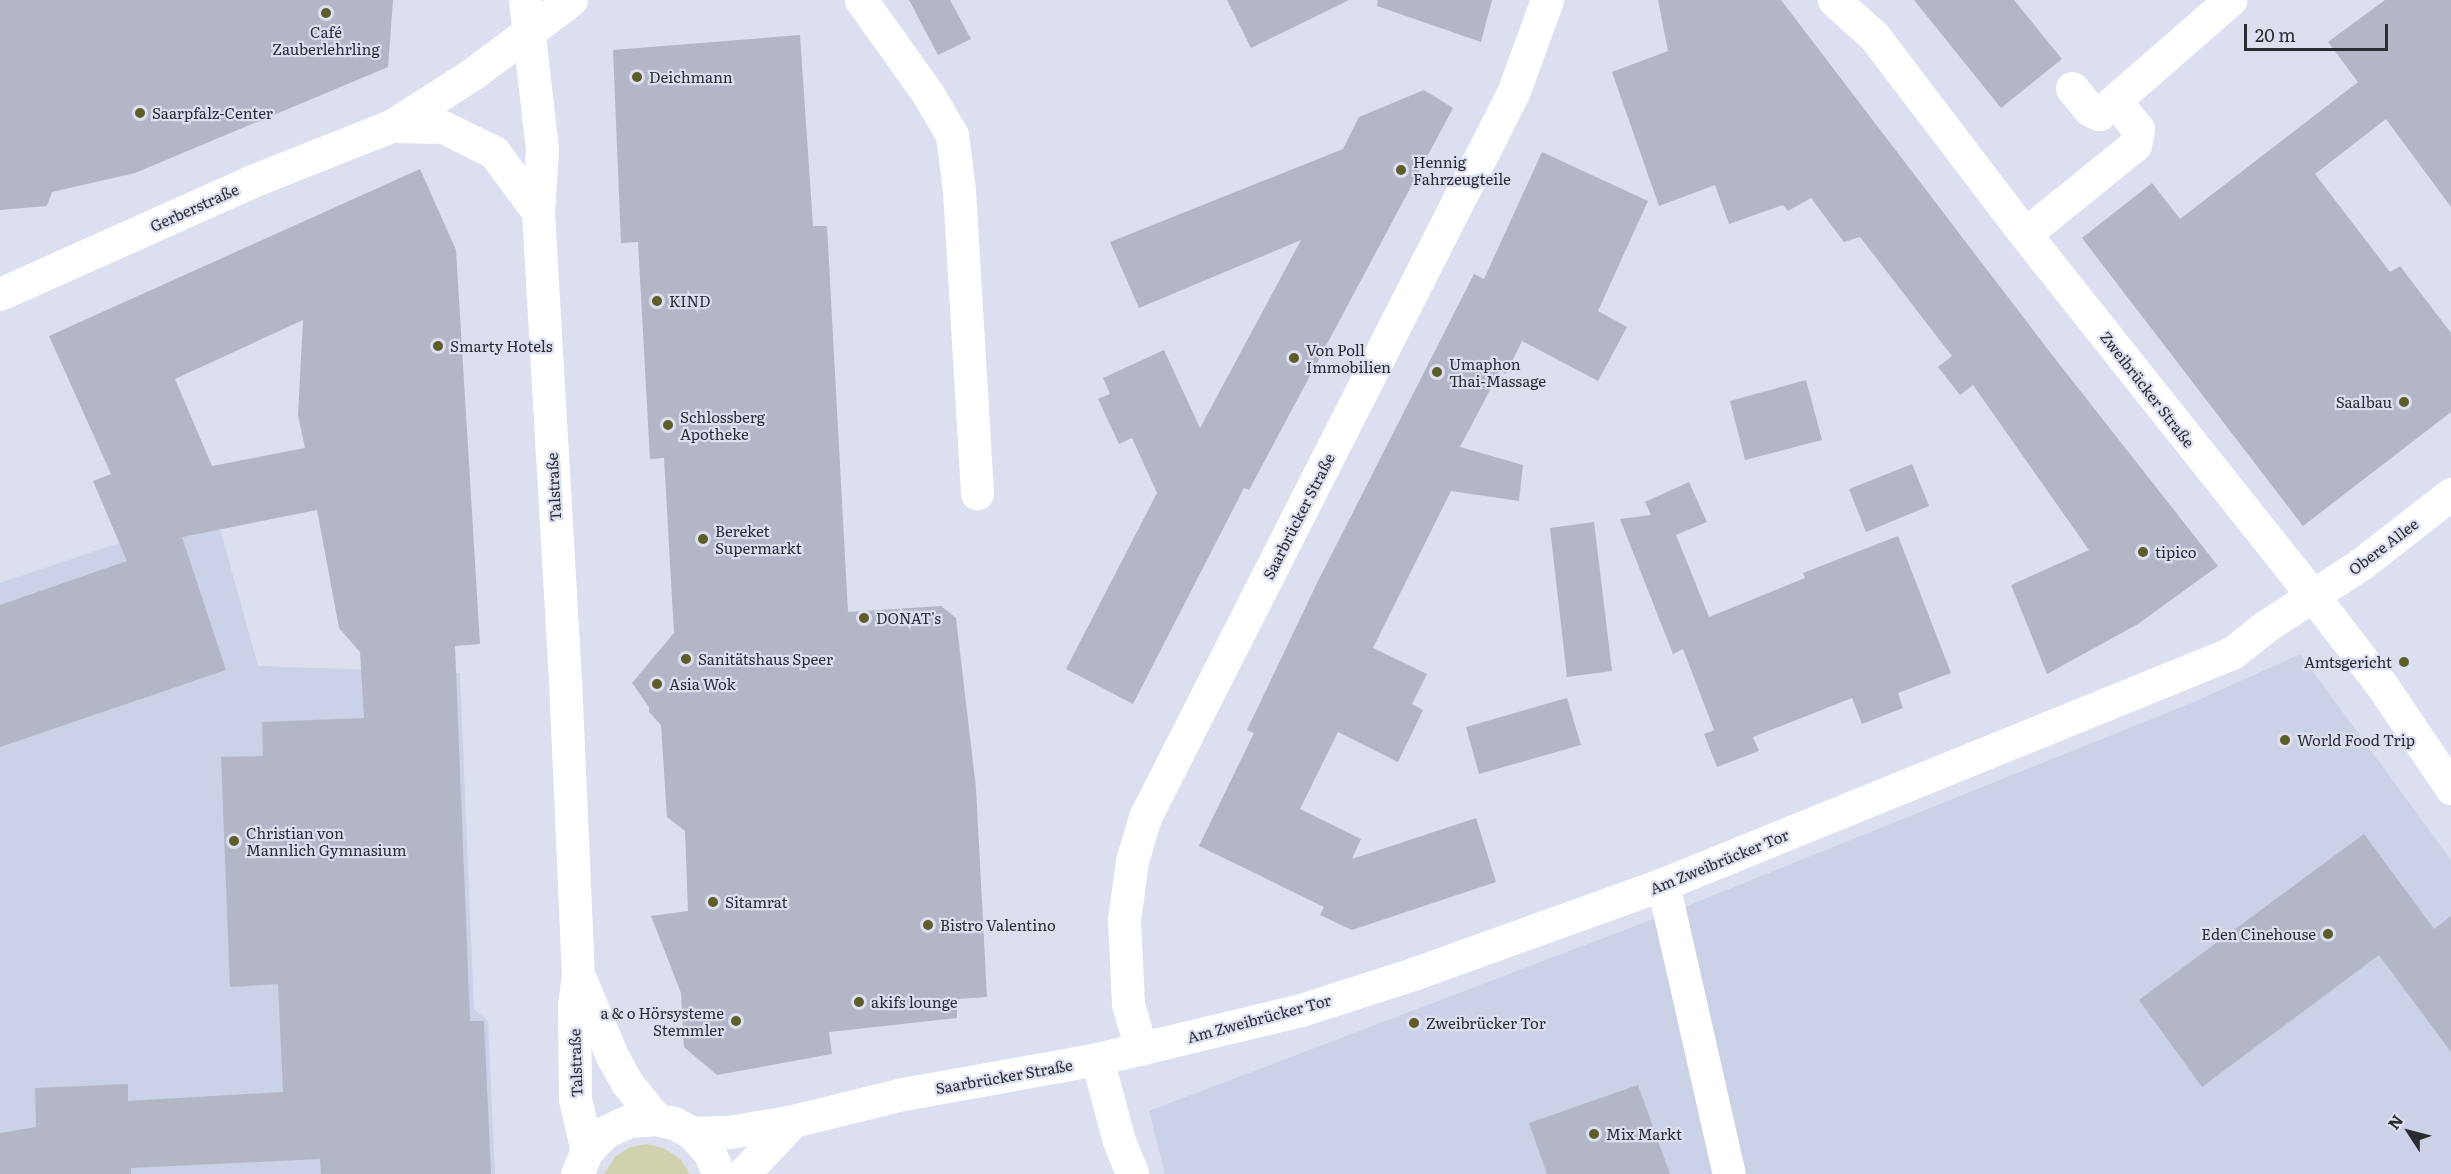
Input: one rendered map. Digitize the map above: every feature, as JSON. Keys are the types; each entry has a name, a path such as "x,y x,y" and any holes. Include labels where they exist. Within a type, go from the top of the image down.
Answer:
{"street":[{"name":"Gerberstraße","path":"0,294 250,182 391,126 471,75 526,16 571,0"},
{"path":"861,0 928,94 952,135 959,190 977,492"},
{"name":"Saarbrücker Straße","path":"1141,1049 1128,1004 1124,921 1132,861 1146,817 1513,93 1547,0"},
{"name":"Zweibrücker Straße","path":"1834,0 1874,36 2025,234 2314,597 2383,687 2451,788"},
{"path":"2072,88 2090,110 2098,114 2230,0"},
{"name":"Talstraße","path":"526,16 542,150 538,212 565,679 578,974 574,1006 575,1099 582,1163"},
{"path":"2025,234 2135,145 2138,129 2115,101"},
{"name":"Gerberstraße","path":"391,126 443,127 494,152 538,212"},
{"name":"Obere Allee","path":"2314,597 2361,564 2451,494"},
{"name":"Am Zweibrücker Tor","path":"1097,1059 1300,1010 1416,973 1663,884 2232,653 2266,626 2314,597"},
{"path":"1663,884 1729,1174"},
{"name":"Talstraße","path":"578,974 612,1056 627,1083 656,1119"},
{"path":"1097,1059 1119,1141 1132,1174"},
{"name":"Saarbrücker Straße","path":"692,1133 729,1132 793,1121 903,1094 1097,1059"},
{"name":"Talstraße","path":"582,1163 605,1132 629,1121 656,1119 674,1123 692,1133 709,1152 719,1174"},
{"path":"743,1174 793,1121"}],"shaded area":[{"name":"Christian von Mannlich Gymnasium","path":"215,511 258,666 460,673 474,1009 488,1021 495,1174 0,1174 0,583"},
{"path":"2300,654 2451,860 2451,1174 1165,1174 1149,1111 1672,912 2194,702"}],"green space":[{"path":"648,1144 665,1149 680,1159 690,1174 604,1174 615,1157 630,1147"}],"building":[{"name":"Saarpfalz-Center","path":"0,0 393,0 388,67 135,173 52,192 47,206 0,210"},
{"path":"909,0 950,0 971,39 938,55"},
{"path":"1227,0 1349,0 1251,48"},
{"path":"1378,0 1492,0 1481,42 1377,6"},
{"path":"1658,0 1781,0 2049,351 2218,566 2138,624 2047,674 2011,585 2089,550 1973,385 1960,395 1938,367 1952,356 1860,237 1844,242 1811,198 1788,211 1783,205 1729,224 1715,185 1659,206 1612,72 1668,51"},
{"path":"1914,0 2014,0 2062,59 2001,108"},
{"path":"2385,0 2451,0 2451,207 2386,119 2315,174 2390,272 2400,266 2451,333 2451,412 2303,526 2082,238 2152,183 2180,219 2358,82 2328,42"},
{"path":"800,35 813,226 827,226 848,612 941,606 956,618 976,788 987,997 957,999 957,1018 829,1032 832,1054 717,1075 684,1047 681,993 651,916 688,911 685,831 667,817 661,725 649,712 649,707 632,683 674,633 664,458 650,459 638,242 621,243 613,50"},
{"path":"1424,90 1453,108 1249,490 1244,488 1133,704 1066,669 1157,493 1132,438 1119,444 1098,399 1110,394 1103,378 1164,350 1200,428 1301,240 1139,308 1110,242 1343,149 1359,117"},
{"path":"1542,152 1648,201 1598,311 1627,327 1598,381 1522,341 1506,374 1500,371 1460,447 1523,465 1519,501 1451,491 1373,648 1427,674 1412,704 1423,710 1398,762 1338,732 1300,809 1361,839 1352,859 1476,818 1496,882 1352,930 1320,915 1324,907 1199,846 1254,733 1247,730 1318,581 1474,274 1484,279"},
{"path":"420,169 456,250 480,644 455,646 470,1021 484,1021 491,1174 321,1174 320,1159 131,1168 131,1174 0,1174 0,1133 36,1127 35,1088 128,1084 128,1101 283,1092 278,984 230,987 221,757 263,756 262,722 364,718 360,652 339,628 317,510 182,537 226,670 0,747 0,605 127,561 93,481 111,474 49,336","holes":["303,320 298,415 305,448 212,466 175,379"]},
{"path":"1806,380 1822,440 1745,460 1730,401"},
{"path":"1912,464 1929,506 1866,532 1849,489"},
{"path":"1689,482 1707,522 1676,535 1709,617 1805,578 1803,573 1898,536 1951,673 1898,693 1903,708 1862,724 1852,698 1753,737 1759,751 1717,767 1704,734 1714,730 1683,649 1673,654 1620,519 1651,515 1645,502"},
{"path":"1594,522 1612,671 1567,677 1550,528"},
{"path":"1567,698 1581,745 1479,774 1466,727"},
{"path":"2364,834 2434,929 2451,916 2451,1052 2379,955 2202,1087 2139,1000"},
{"name":"Mix Markt","path":"1638,1085 1670,1174 1547,1174 1529,1123"}],"place":[{"name":"Café Zauberlehrling","path":"326,13"},
{"name":"Deichmann","path":"637,77"},
{"name":"Saarpfalz-Center","path":"140,113"},
{"name":"Hennig Fahrzeugteile","path":"1401,170"},
{"name":"KIND","path":"657,301"},
{"name":"Smarty Hotels","path":"438,346"},
{"name":"Von Poll Immobilien","path":"1294,358"},
{"name":"Umaphon Thai-Massage","path":"1437,372"},
{"name":"Saalbau","path":"2404,402"},
{"name":"Schlossberg Apotheke","path":"668,425"},
{"name":"Bereket Supermarkt","path":"703,539"},
{"name":"tipico","path":"2143,552"},
{"name":"DONAT's","path":"864,618"},
{"name":"Sanitätshaus Speer","path":"686,659"},
{"name":"Amtsgericht","path":"2404,662"},
{"name":"Asia Wok","path":"657,684"},
{"name":"World Food Trip","path":"2285,740"},
{"name":"Christian von Mannlich Gymnasium","path":"234,841"},
{"name":"Sitamrat","path":"713,902"},
{"name":"Bistro Valentino","path":"928,925"},
{"name":"Eden Cinehouse","path":"2328,934"},
{"name":"akifs lounge","path":"859,1002"},
{"name":"a & o Hörsysteme Stemmler","path":"736,1021"},
{"name":"Zweibrücker Tor","path":"1414,1023"},
{"name":"Mix Markt","path":"1594,1134"}]}
